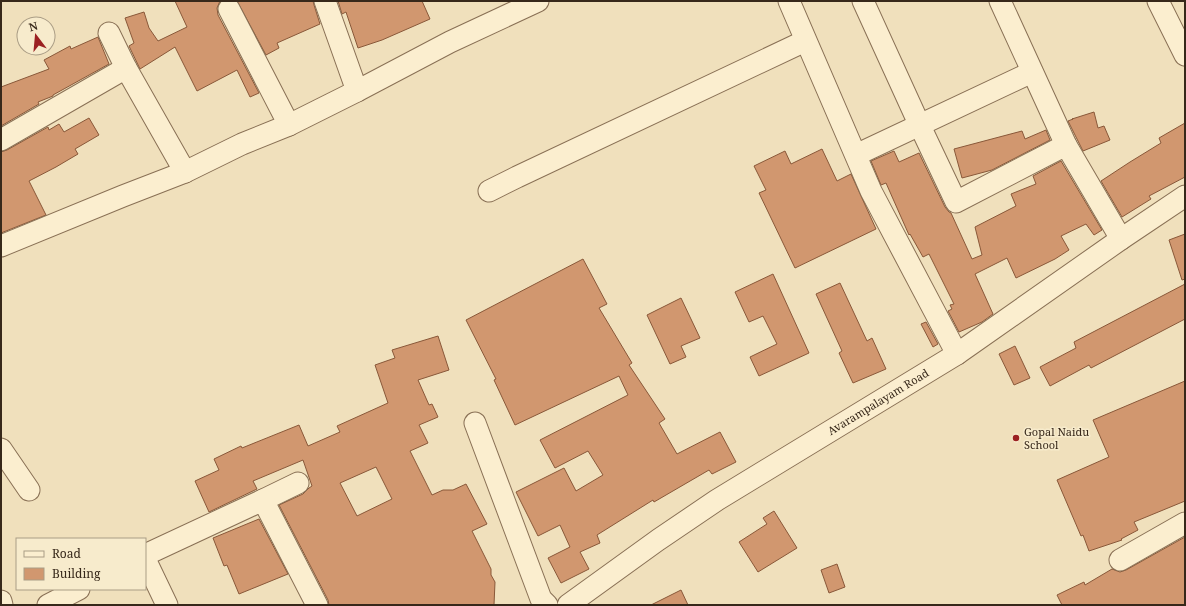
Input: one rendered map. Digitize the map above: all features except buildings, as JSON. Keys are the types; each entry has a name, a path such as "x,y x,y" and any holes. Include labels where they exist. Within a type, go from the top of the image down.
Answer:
{"street":[{"path":"325,1 358,91"},
{"path":"1,246 122,196 185,172 242,144 289,125 358,91 450,42 538,1"},
{"path":"789,1 871,191 957,354"},
{"path":"863,1 956,202 1066,145"},
{"path":"1000,1 1066,145 1121,239"},
{"path":"1158,1 1184,52"},
{"path":"229,9 289,125"},
{"path":"109,33 126,68 185,172"},
{"path":"489,191 805,41"},
{"path":"1,140 126,68"},
{"path":"856,155 1032,72"},
{"name":"Avarampalayam Road","path":"568,605 658,540 717,500 957,354 1185,196"},
{"path":"475,423 541,599 547,605"},
{"path":"1,449 29,490"},
{"path":"146,555 298,483"},
{"path":"263,500 317,605"},
{"path":"1120,560 1185,523"},
{"path":"146,561 167,605"},
{"path":"48,605 77,590"},
{"path":"1,601 2,605"}],"place":[{"name":"Gopal Naidu School","path":"1016,438"}]}
